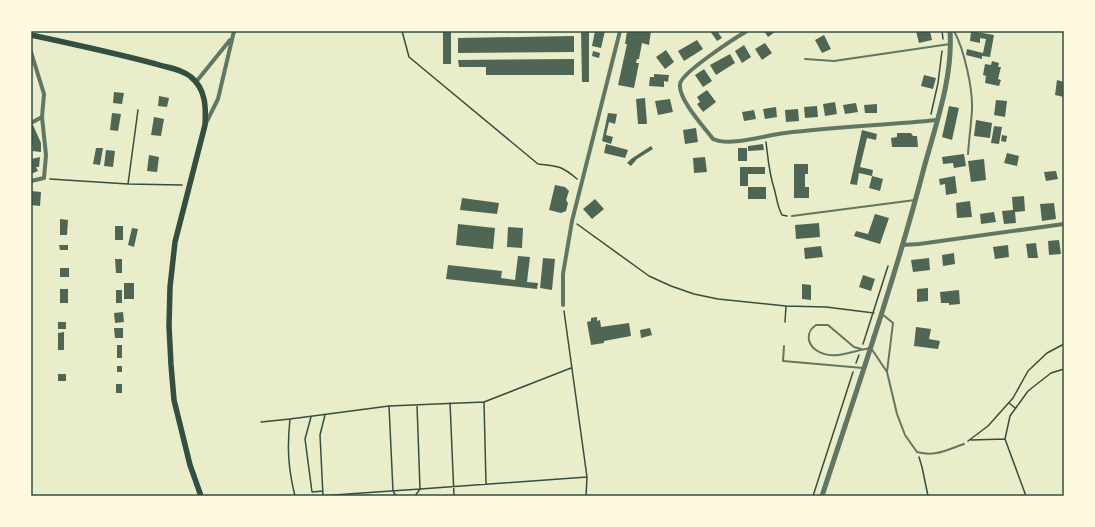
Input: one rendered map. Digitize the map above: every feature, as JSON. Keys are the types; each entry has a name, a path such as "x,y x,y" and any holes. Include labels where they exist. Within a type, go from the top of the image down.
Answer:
{"main road":[{"path":"31,35 145,61 180,71 190,76 196,82 203,96 206,107 205,125 175,242 170,287 169,326 174,400 190,465 201,496"}],"street":[{"path":"205,125 218,99 231,38 234,31"},
{"path":"563,305 563,274 572,221 620,31"},
{"path":"747,31 728,42 686,75 680,84 680,90 684,101 713,138 720,142 731,142 785,133 937,120"},
{"path":"822,496 864,368 916,200 947,84 951,44 950,31"},
{"path":"196,82 231,38"},
{"path":"31,52 44,94 42,117 46,155 44,178 31,181"},
{"path":"31,122 42,117"},
{"path":"902,244 919,244 1064,224"}],"lane":[{"path":"954,31 958,38 971,94 972,110 968,154"},
{"path":"805,59 834,61 951,44"},
{"path":"792,216 916,200"},
{"path":"881,313 893,323 888,372 897,414 905,435 917,452 928,455 964,444"},
{"path":"861,349 854,347 828,325 816,325 811,329 808,335 810,343 820,352 838,355 870,348 888,372"},
{"path":"784,346 783,361 855,366 864,368"}],"path":[{"path":"402,31 409,57 538,164 556,165 565,169 582,183"},
{"path":"930,121 938,83 943,45 942,31"},
{"path":"128,184 138,110"},
{"path":"766,136 771,181 778,208 782,215 792,216"},
{"path":"44,178 128,184 189,186"},
{"path":"572,221 649,276 694,294 718,299 786,306 826,307 873,312"},
{"path":"813,496 890,260"},
{"path":"563,305 587,477 586,496"},
{"path":"785,322 786,306"},
{"path":"964,444 988,426 1013,398 1028,371 1047,353 1064,344"},
{"path":"261,422 311,417 389,406 484,402 571,368"},
{"path":"1026,496 1005,439 1010,416 1028,391 1051,373 1064,369"},
{"path":"484,402 486,484"},
{"path":"450,403 454,496"},
{"path":"1008,403 1015,408"},
{"path":"415,496 420,489 416,404"},
{"path":"389,406 393,491 396,496"},
{"path":"323,496 320,434 325,414"},
{"path":"311,417 305,439 312,492 323,491"},
{"path":"290,419 287,443 290,476 295,496"},
{"path":"970,440 1005,439"},
{"path":"917,452 922,467 928,496"},
{"path":"320,496 587,477"}],"building":[{"path":"443,31 451,31 451,64 443,64"},
{"path":"581,31 589,31 589,82 582,82"},
{"path":"595,31 605,31 601,48 592,46"},
{"path":"627,31 651,31 649,45 642,43 639,59 637,59 636,63 639,63 634,88 618,85 627,44 625,44"},
{"path":"710,31 717,31 722,38 717,41"},
{"path":"764,31 774,31 775,32 768,37"},
{"path":"916,31 930,31 932,40 919,43"},
{"path":"971,31 994,35 990,57 982,56 982,59 966,55 967,49 983,53 986,39 980,38 980,43 970,41"},
{"path":"824,35 831,49 822,53 815,40"},
{"path":"574,36 574,52 458,53 458,38"},
{"path":"697,40 703,49 684,61 678,51"},
{"path":"765,43 772,53 762,60 755,49"},
{"path":"744,45 751,57 742,63 735,51"},
{"path":"666,50 674,62 665,69 656,57"},
{"path":"593,51 600,53 599,58 592,56"},
{"path":"730,54 735,63 716,75 710,65"},
{"path":"574,59 574,75 486,75 486,67 459,67 458,60"},
{"path":"992,61 999,63 998,67 1001,67 998,79 1001,80 999,86 985,83 986,76 983,75 985,64 991,65"},
{"path":"704,69 712,81 703,87 695,75"},
{"path":"654,74 669,75 668,82 664,81 664,87 649,86 650,77 654,77"},
{"path":"924,75 936,78 933,89 921,86"},
{"path":"1057,80 1064,82 1064,97 1055,95"},
{"path":"707,90 716,102 703,112 697,104 700,102 697,97"},
{"path":"114,92 124,93 122,104 113,103"},
{"path":"159,96 169,98 167,107 158,106"},
{"path":"645,98 647,124 638,124 636,99"},
{"path":"670,99 673,112 658,115 655,101"},
{"path":"996,100 1007,101 1005,117 994,115"},
{"path":"835,102 837,114 825,116 823,104"},
{"path":"856,103 858,112 845,114 843,105"},
{"path":"877,104 877,113 865,113 864,105"},
{"path":"817,106 818,117 805,118 804,107"},
{"path":"949,106 959,108 952,140 942,137"},
{"path":"776,107 777,117 765,119 763,109"},
{"path":"798,109 799,121 786,122 785,110"},
{"path":"754,110 756,119 744,121 742,112"},
{"path":"112,113 121,114 118,131 110,130"},
{"path":"608,113 617,114 615,124 609,122 606,135 613,137 611,144 602,141"},
{"path":"154,117 164,119 161,136 151,135"},
{"path":"976,120 992,123 990,138 974,136"},
{"path":"33,125 41,143 41,152 32,151 31,126"},
{"path":"994,126 1002,127 999,144 991,143"},
{"path":"696,128 698,142 685,144 683,130"},
{"path":"862,130 877,134 876,140 867,138 860,167 873,170 872,176 859,173 857,185 850,184"},
{"path":"897,133 911,133 913,136 917,136 918,147 892,147 891,138 897,137"},
{"path":"1002,135 1007,136 1006,142 1001,141"},
{"path":"606,144 628,150 625,158 604,153"},
{"path":"763,144 764,150 748,151 748,146"},
{"path":"651,146 653,149 637,159 631,166 627,163 631,159"},
{"path":"96,148 103,148 100,165 93,164"},
{"path":"738,148 747,148 747,161 738,161"},
{"path":"106,150 115,151 113,167 104,166"},
{"path":"1007,153 1019,156 1017,166 1004,163"},
{"path":"964,154 966,166 954,168 953,163 943,164 942,157"},
{"path":"149,155 159,157 157,172 147,171"},
{"path":"40,157 39,167 36,167 38,171 31,174 31,159"},
{"path":"705,157 707,172 694,173 693,158"},
{"path":"984,159 986,180 971,182 968,161"},
{"path":"794,164 808,164 808,174 805,174 805,187 809,187 809,198 794,198"},
{"path":"740,167 765,167 765,174 748,174 748,186 740,186"},
{"path":"1056,171 1058,179 1046,181 1044,172"},
{"path":"872,176 883,179 880,191 869,188"},
{"path":"955,176 957,193 946,195 945,184 940,185 939,179"},
{"path":"555,185 565,187 569,191 566,200 568,203 566,211 561,213 549,210"},
{"path":"748,187 766,187 766,199 748,199"},
{"path":"31,191 41,192 40,206 31,205"},
{"path":"1024,196 1025,211 1015,212 1016,223 1004,224 1002,211 1013,210 1012,197"},
{"path":"462,198 499,203 497,214 460,210"},
{"path":"595,199 604,209 592,219 583,209"},
{"path":"970,201 972,217 957,218 956,203"},
{"path":"1054,203 1056,219 1042,221 1040,204"},
{"path":"994,212 996,222 981,224 980,214"},
{"path":"875,214 889,218 880,244 854,236 856,231 868,234"},
{"path":"60,219 68,220 67,235 60,235"},
{"path":"819,223 820,237 796,239 795,225"},
{"path":"458,224 495,228 493,249 456,245"},
{"path":"115,226 123,226 123,240 115,240"},
{"path":"508,227 523,228 522,248 507,247"},
{"path":"132,228 138,229 134,247 128,245"},
{"path":"1059,240 1061,254 1049,255 1048,241"},
{"path":"1036,243 1038,258 1028,258 1026,244"},
{"path":"59,245 68,245 68,250 60,250"},
{"path":"1008,245 1009,257 995,259 993,247"},
{"path":"821,246 823,257 805,259 804,248"},
{"path":"954,253 955,264 943,266 942,255"},
{"path":"518,256 530,257 527,282 538,283 537,289 446,279 448,265 502,271 501,278 515,280"},
{"path":"543,258 555,259 552,290 540,288"},
{"path":"929,258 930,270 913,272 911,260"},
{"path":"115,259 122,259 122,273 116,273"},
{"path":"60,268 69,268 69,277 60,277"},
{"path":"863,275 875,279 871,291 859,287"},
{"path":"124,283 134,283 134,299 124,299"},
{"path":"802,284 811,285 811,300 802,299"},
{"path":"928,288 928,301 917,302 917,289"},
{"path":"60,289 68,289 68,303 60,303"},
{"path":"116,290 122,290 122,303 116,303"},
{"path":"959,290 960,304 949,305 949,303 941,303 940,292"},
{"path":"123,312 124,322 115,323 114,313"},
{"path":"597,317 597,321 600,320 601,327 629,323 631,336 591,345 587,322 591,321 591,318"},
{"path":"58,322 66,322 66,329 58,329"},
{"path":"916,327 931,329 929,339 940,341 938,349 914,346"},
{"path":"114,328 123,328 123,338 115,338"},
{"path":"650,328 652,335 641,338 640,330"},
{"path":"64,332 64,350 58,350 58,333"},
{"path":"117,345 122,345 122,358 117,358"},
{"path":"117,366 122,366 122,372 117,372"},
{"path":"58,374 66,374 66,381 58,381"},
{"path":"116,384 122,384 122,393 116,393"}]}
